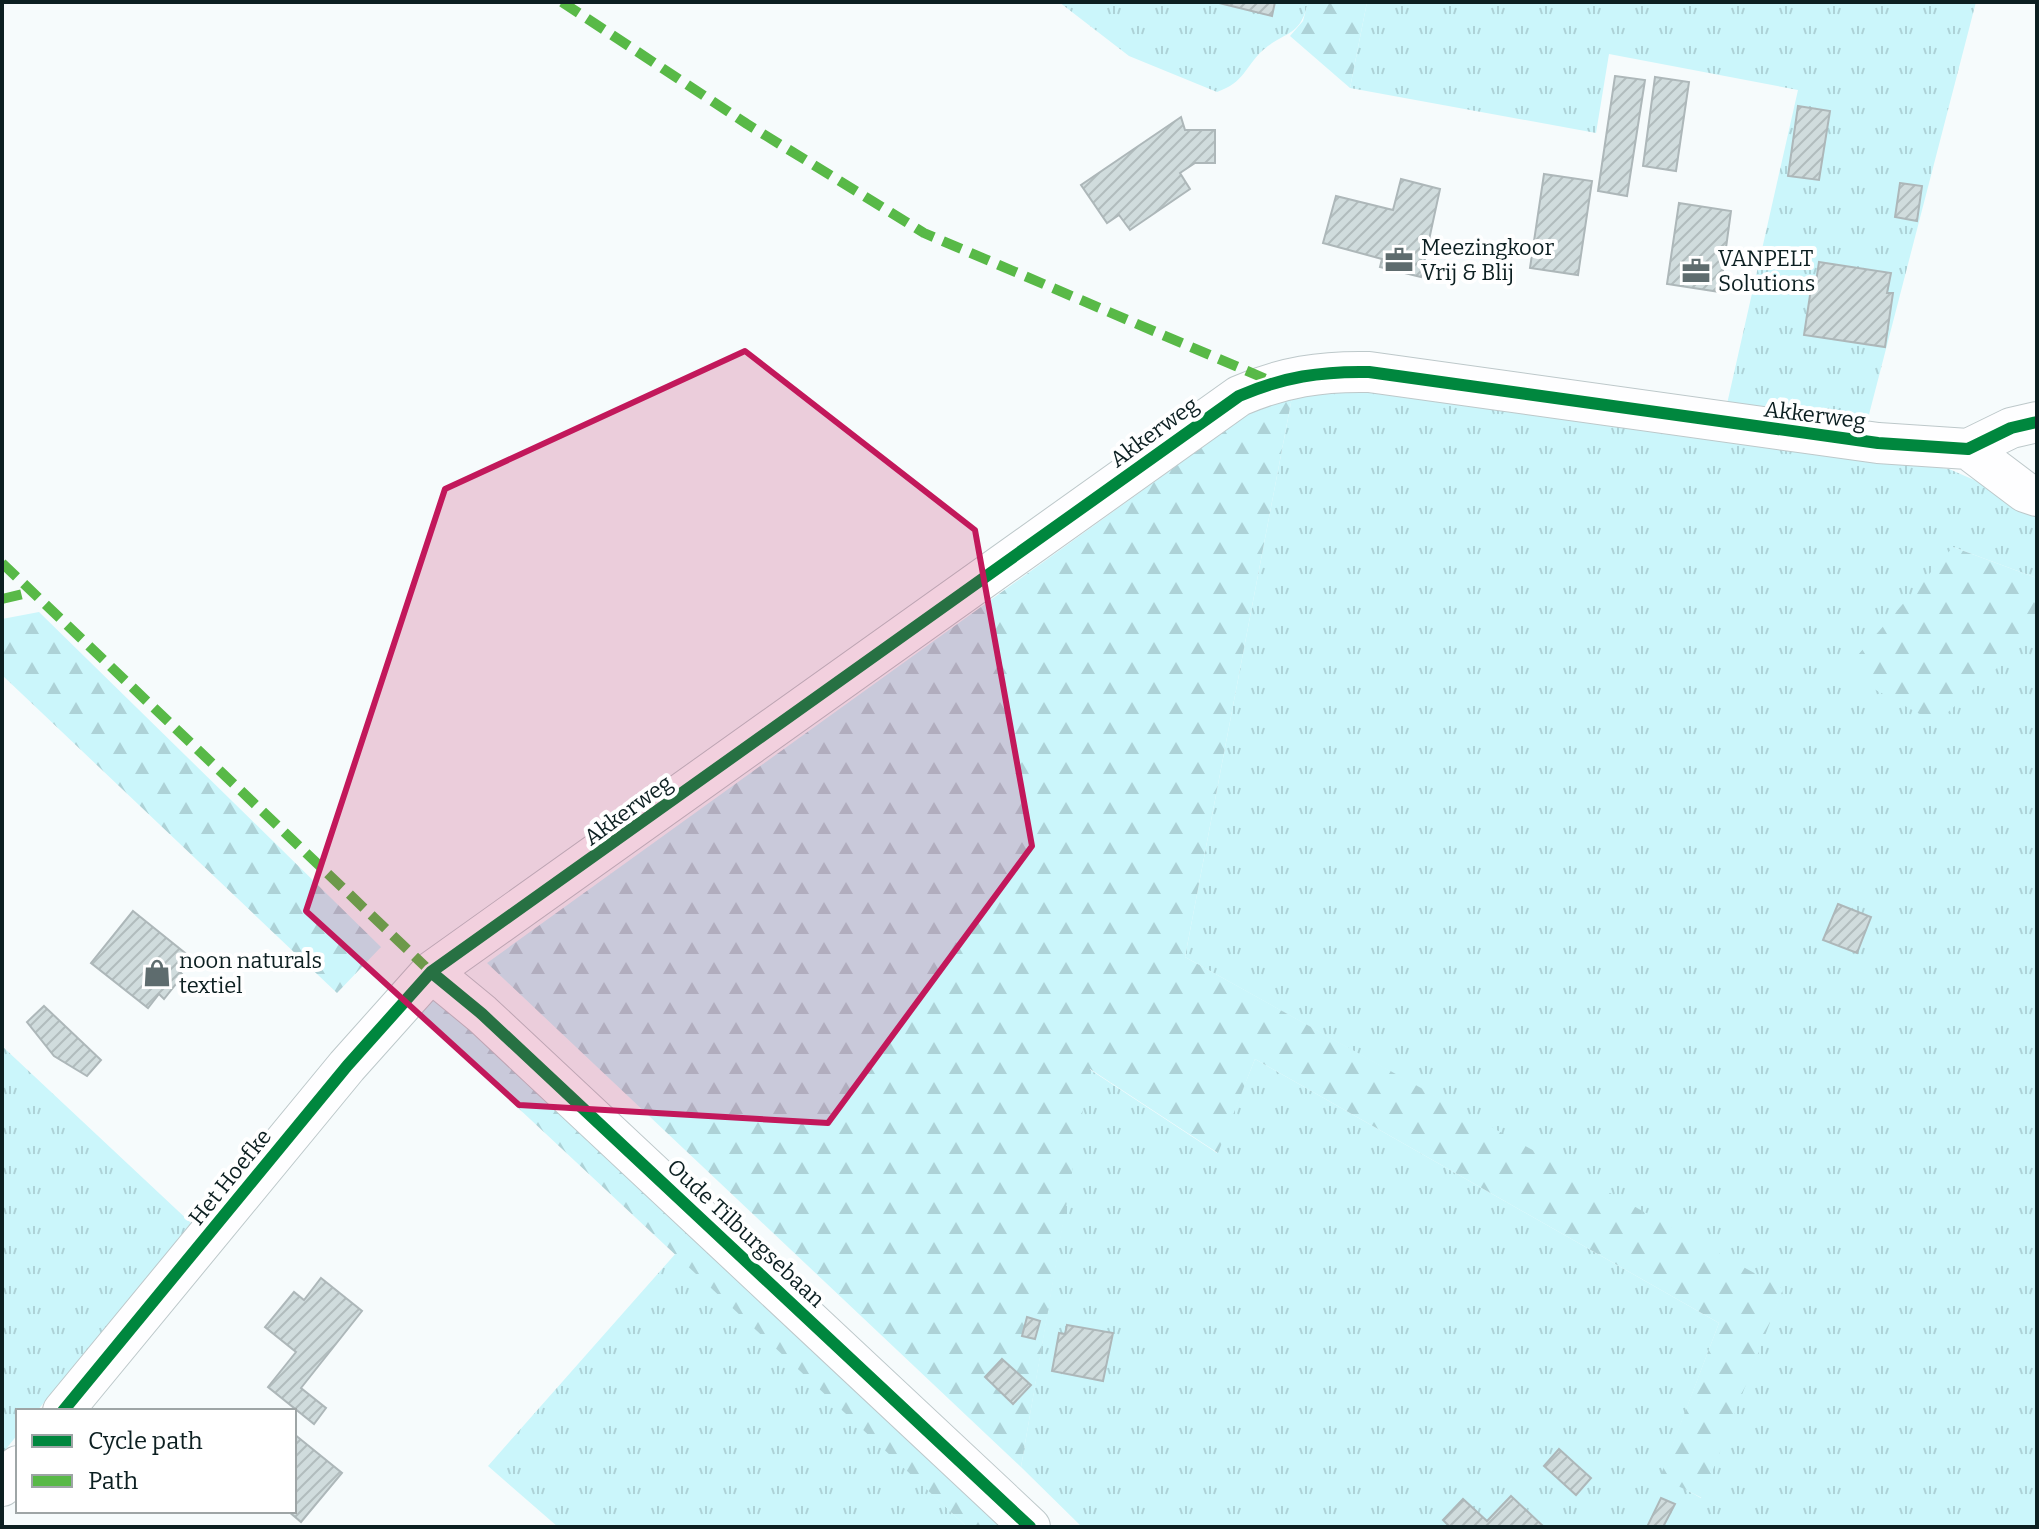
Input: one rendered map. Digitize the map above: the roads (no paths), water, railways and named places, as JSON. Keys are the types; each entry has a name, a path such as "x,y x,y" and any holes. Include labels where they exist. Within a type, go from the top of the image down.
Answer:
{"street":[{"name":"Akkerweg","path":"431,972 1239,396 1273,382 1310,373 1369,372 1840,440 1968,449"},
{"path":"2037,422 2011,428 1968,449 2025,492 2037,496"},
{"name":"Het Hoefke","path":"65,1409 356,1055 431,972"},
{"name":"Oude Tilburgsebaan","path":"431,972 493,1024 1030,1527"},
{"path":"2,1486 16,1468"}],"place":[{"name":"Meezingkoor Vrij & Blij","path":"1399,260"},
{"name":"VANPELT Solutions","path":"1696,271"},
{"name":"noon naturals textiel","path":"157,973"}]}
